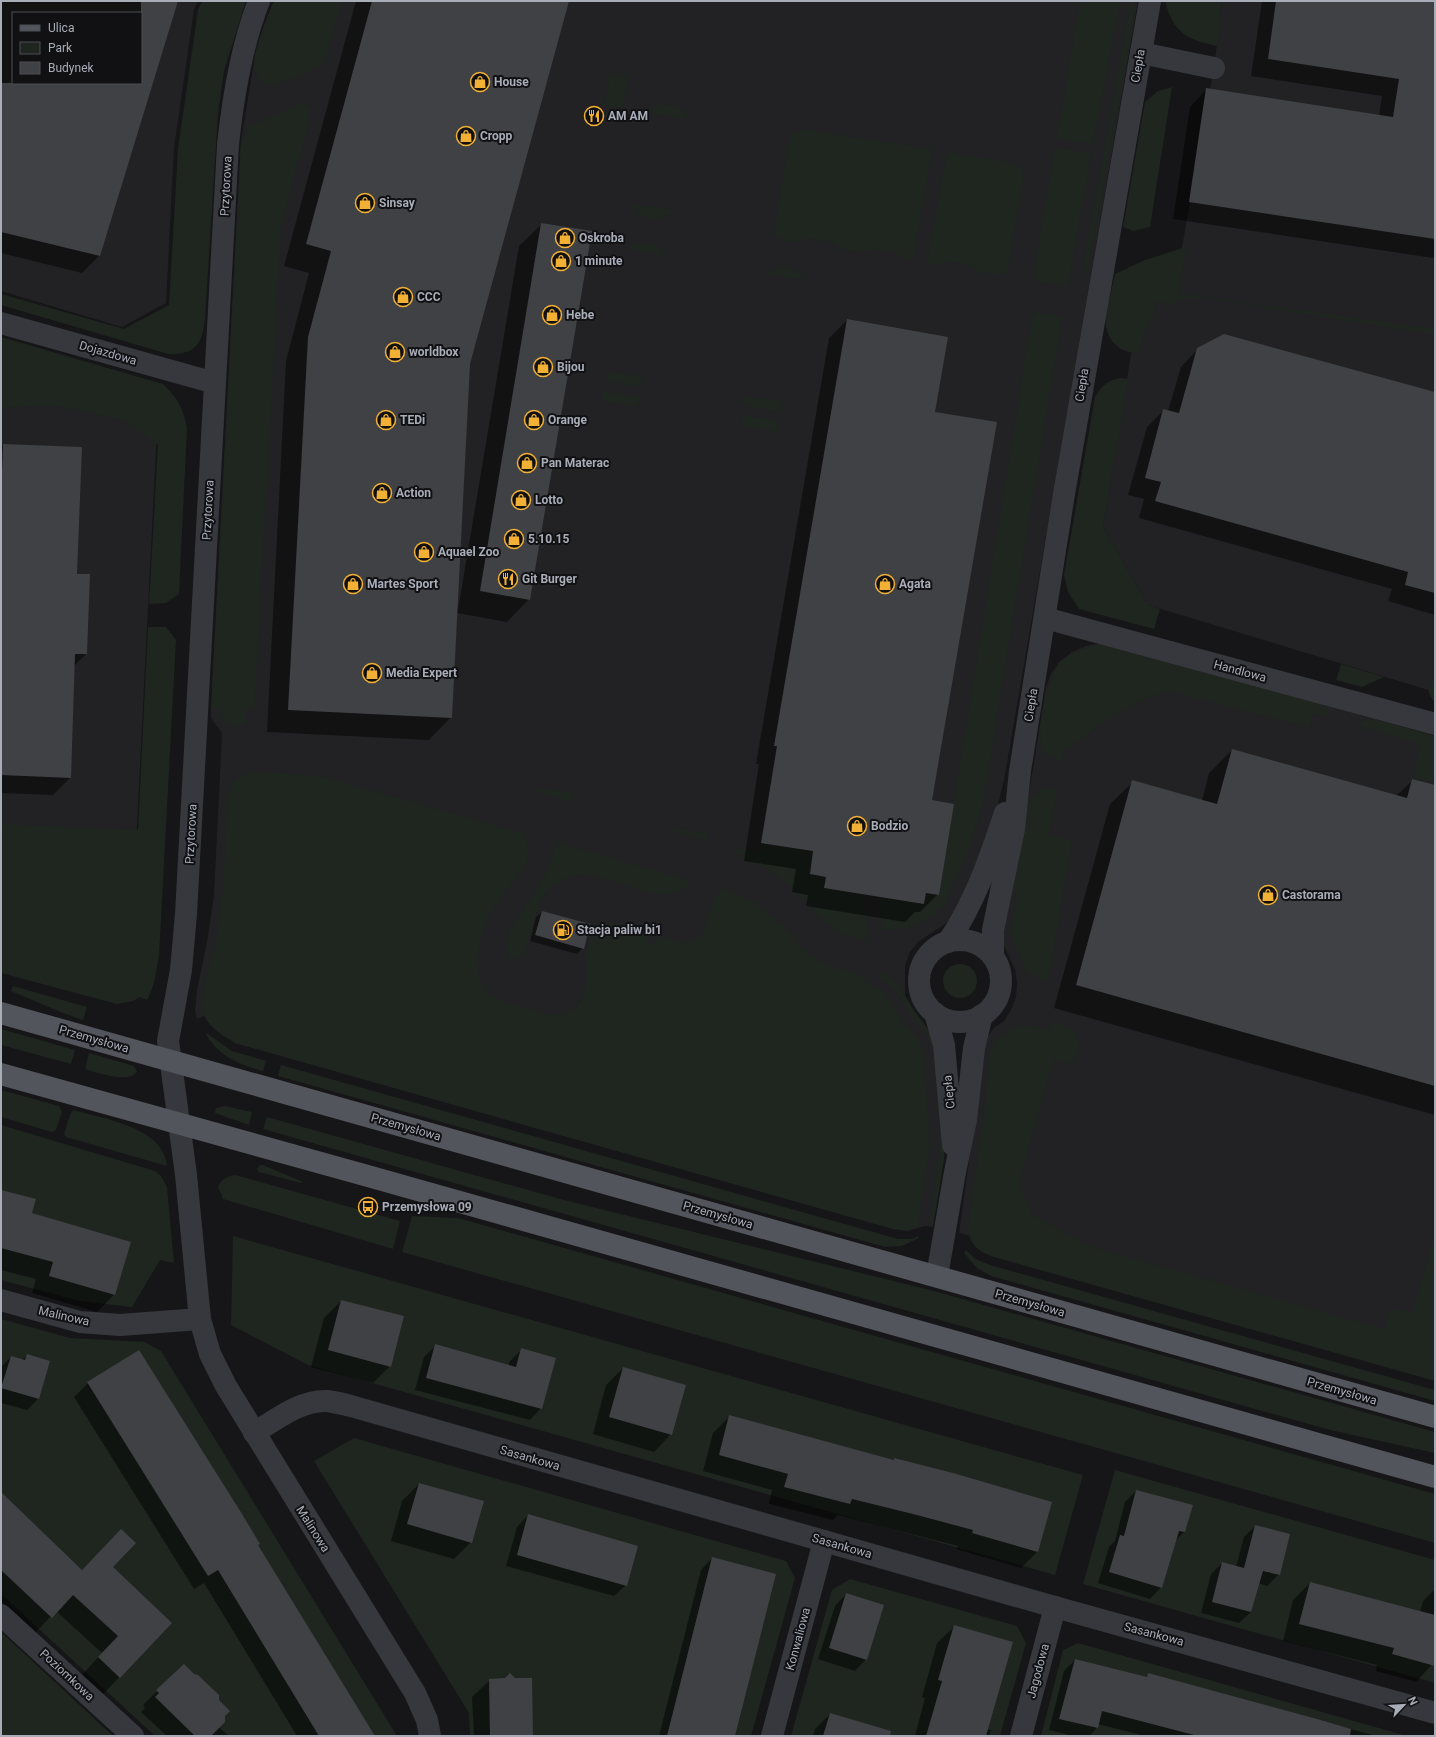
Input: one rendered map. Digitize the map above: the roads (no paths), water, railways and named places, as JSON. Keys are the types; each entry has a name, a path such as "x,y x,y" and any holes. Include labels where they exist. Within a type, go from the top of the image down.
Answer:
{"main road":[{"name":"Przemysłowa","path":"1,1013 1435,1417"},
{"path":"1,1074 1435,1478"}],"street":[{"name":"Przytorowa","path":"179,1124 168,1041 184,947 232,105 241,62 260,1"},
{"name":"Ciepła","path":"993,956 993,930 1014,829 1020,771 1085,373 1150,1"},
{"path":"1141,53 1214,68"},
{"name":"Dojazdowa","path":"1,323 215,383"},
{"name":"Handlowa","path":"1045,618 1435,724"},
{"name":"Ciepła","path":"948,942 964,918 978,889 1020,771"},
{"name":"Ciepła","path":"960,940 972,942 984,948 993,956 1001,979 999,991 996,1000 982,1015 971,1020 958,1022 946,1019 935,1013 926,1004 921,992 919,980 921,968 927,956 936,947 948,942 960,940"},
{"name":"Ciepła","path":"935,1013 944,1045 952,1123 955,1172"},
{"name":"Ciepła","path":"937,1276 955,1172 966,1120 974,1048 982,1015"},
{"name":"Malinowa","path":"179,1124 186,1175 200,1319 210,1354 226,1386 254,1434 415,1693 427,1720 430,1736"},
{"name":"Malinowa","path":"1,1300 80,1322 120,1325 200,1319"},
{"name":"Sasankowa","path":"254,1434 290,1411 308,1403 327,1401 351,1406 1055,1607 1435,1713"},
{"name":"Konwaliowa","path":"772,1736 824,1541"},
{"name":"Jagodowa","path":"1021,1736 1055,1607"},
{"name":"Poziomkowa","path":"1,1615 133,1736"}],"place":[{"name":"House","path":"480,82"},
{"name":"AM AM","path":"594,116"},
{"name":"Cropp","path":"466,136"},
{"name":"Sinsay","path":"365,203"},
{"name":"Oskroba","path":"565,238"},
{"name":"1 minute","path":"561,261"},
{"name":"CCC","path":"403,297"},
{"name":"Hebe","path":"552,315"},
{"name":"worldbox","path":"395,352"},
{"name":"Bijou","path":"543,367"},
{"name":"TEDi","path":"386,420"},
{"name":"Orange","path":"534,420"},
{"name":"Pan Materac","path":"527,463"},
{"name":"Action","path":"382,493"},
{"name":"Lotto","path":"521,500"},
{"name":"5.10.15","path":"514,539"},
{"name":"Aquael Zoo","path":"424,552"},
{"name":"Git Burger","path":"508,579"},
{"name":"Martes Sport","path":"353,584"},
{"name":"Agata","path":"885,584"},
{"name":"Media Expert","path":"372,673"},
{"name":"Bodzio","path":"857,826"},
{"name":"Castorama","path":"1268,895"},
{"name":"Stacja paliw bi1","path":"563,930"},
{"name":"Przemysłowa 09","path":"368,1207"}]}
